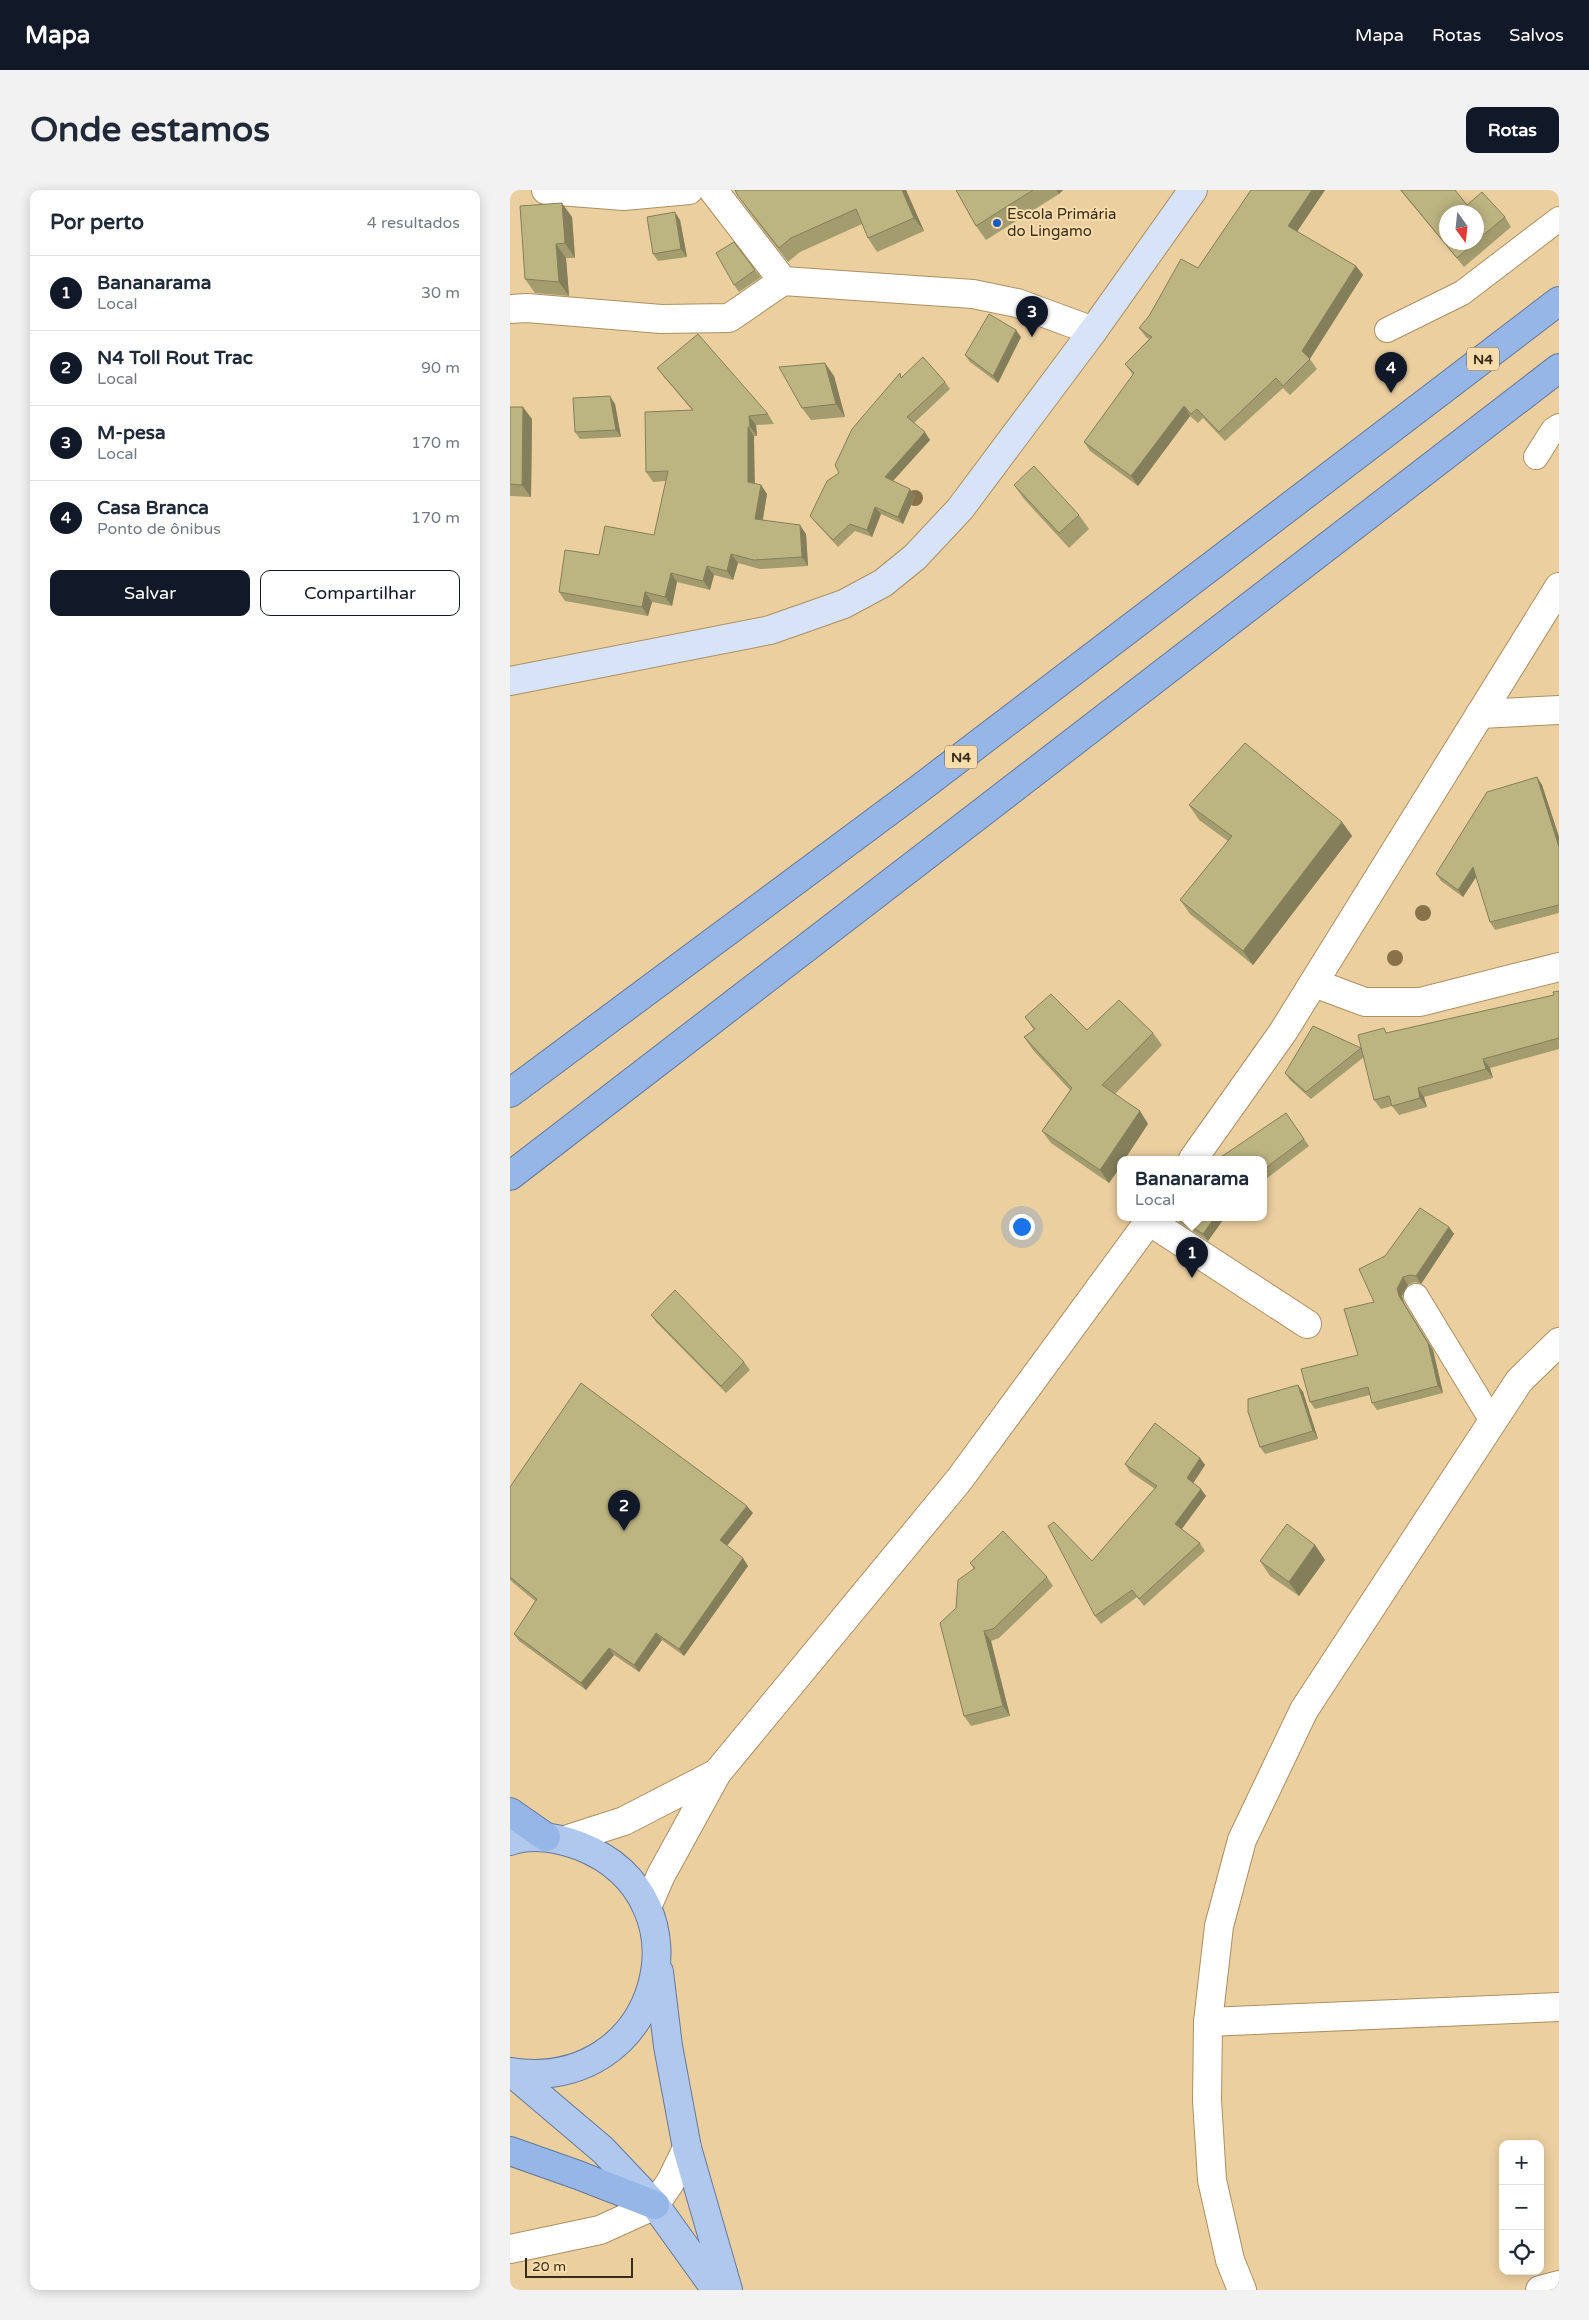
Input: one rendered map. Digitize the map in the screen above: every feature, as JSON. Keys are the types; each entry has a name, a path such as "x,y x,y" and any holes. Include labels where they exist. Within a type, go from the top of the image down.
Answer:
{"highway":[{"name":"N4","path":"510,1093 919,789 1559,301"},
{"path":"510,1176 1559,368"},
{"path":"510,1812 555,1839"},
{"path":"510,2152 578,2175 655,2205"}],"main road":[{"path":"510,682 770,630 844,604 883,583 915,557 960,509 1093,331 1193,190"},
{"path":"510,1841 555,1839 597,1853 623,1873 636,1889 647,1908 655,1932 668,2046 687,2148 728,2290"},
{"path":"510,2072 541,2075 570,2070 604,2054 622,2040 640,2016 652,1988 657,1958"},
{"path":"510,2072 603,2150 655,2205 716,2290"}],"street":[{"path":"546,190 624,196 689,190"},
{"path":"713,190 783,281"},
{"path":"1387,330 1462,294 1559,219"},
{"path":"510,309 527,308 662,319 729,318 783,281 973,294 1017,303 1093,331"},
{"path":"1536,458 1553,430 1559,426"},
{"path":"1195,1156 1284,1032 1559,587"},
{"path":"1480,714 1559,710"},
{"path":"1314,983 1365,1002 1420,1002 1559,967"},
{"path":"647,1908 661,1875 716,1773 959,1480 1150,1221"},
{"path":"1154,1221 1306,1324"},
{"path":"1416,1296 1492,1421"},
{"path":"1242,2290 1230,2260 1212,2180 1207,2100 1208,2022 1219,1926 1242,1840 1304,1710 1519,1381 1559,1342"},
{"path":"555,1839 624,1821 716,1773"},
{"path":"1208,2022 1559,2007"},
{"path":"510,2249 600,2230 655,2205 671,2181 687,2148"},
{"path":"1540,2290 1559,2285"}],"building":[{"path":"735,190 902,190 914,218 868,238 856,209 791,238 779,248"},
{"path":"956,190 1033,190 976,226"},
{"path":"1251,190 1312,190 1288,226 1356,266 1302,351 1310,359 1283,386 1276,378 1219,432 1197,409 1191,414 1184,406 1131,476 1084,442 1134,373 1125,364 1152,337 1139,328 1149,316 1181,259 1198,268"},
{"path":"1401,190 1455,190 1467,205 1439,205 1439,236"},
{"path":"1482,192 1505,217 1484,234 1484,205 1467,205"},
{"path":"562,203 565,243 556,244 559,282 525,279 520,206"},
{"path":"675,212 681,249 653,254 647,217"},
{"path":"734,242 755,270 734,285 716,253"},
{"path":"1450,250 1466,250 1457,258"},
{"path":"989,314 1016,330 993,376 965,355"},
{"path":"698,334 768,414 749,416 748,482 761,485 755,519 800,525 802,557 754,560 731,554 727,571 707,566 703,581 671,573 665,597 645,592 642,607 559,592 565,550 599,555 605,526 654,535 668,471 646,472 645,412 693,410 657,368"},
{"path":"923,357 945,382 907,417 925,432 885,477 910,489 898,517 875,507 867,530 850,524 833,540 810,516 827,481 839,473 835,465 852,429 900,373 901,378"},
{"path":"825,363 836,404 802,408 779,367"},
{"path":"610,396 616,430 575,432 573,398"},
{"path":"510,407 523,407 522,485 510,484"},
{"path":"1034,466 1079,515 1059,533 1014,485"},
{"path":"1245,743 1342,822 1243,951 1180,900 1232,836 1189,805"},
{"path":"1537,777 1559,847 1559,905 1490,922 1473,867 1458,890 1436,874 1487,792"},
{"path":"1559,991 1559,1038 1483,1059 1486,1069 1418,1088 1420,1098 1392,1106 1389,1096 1374,1100 1358,1035 1384,1028 1386,1033 1554,995 1553,992"},
{"path":"1051,994 1087,1030 1119,1000 1153,1033 1102,1085 1140,1111 1100,1170 1042,1131 1072,1088 1024,1037 1035,1029 1025,1017"},
{"path":"1313,1026 1361,1048 1306,1092 1285,1073"},
{"path":"1286,1113 1304,1139 1267,1167 1267,1156 1222,1156"},
{"path":"1420,1208 1449,1227 1416,1276 1403,1277 1397,1289 1399,1296 1428,1343 1438,1386 1372,1403 1368,1387 1310,1402 1301,1369 1358,1355 1344,1309 1374,1302 1359,1269 1385,1256"},
{"path":"1183,1221 1212,1221 1203,1234"},
{"path":"675,1290 744,1362 721,1386 651,1315"},
{"path":"581,1383 747,1506 720,1540 743,1558 679,1649 656,1633 634,1665 609,1648 581,1683 514,1634 537,1599 510,1577 510,1487"},
{"path":"1298,1385 1313,1431 1260,1447 1248,1412 1248,1399"},
{"path":"1155,1423 1200,1458 1187,1478 1201,1489 1175,1524 1200,1543 1139,1599 1132,1590 1095,1616 1048,1526 1054,1522 1092,1561 1157,1486 1125,1464"},
{"path":"1287,1524 1315,1545 1289,1582 1260,1561"},
{"path":"1003,1531 1047,1577 993,1629 984,1631 1003,1706 964,1716 940,1623 956,1608 958,1580 975,1568 970,1563"}],"place":[{"name":"Escola Primária do Lingamo","path":"997,223"},
{"name":"M-pesa","path":"1032,337"},
{"name":"Casa Branca","path":"1391,393"},
{"name":"Bananarama","path":"1192,1278"},
{"name":"N4 Toll Rout Trac","path":"624,1531"}]}
